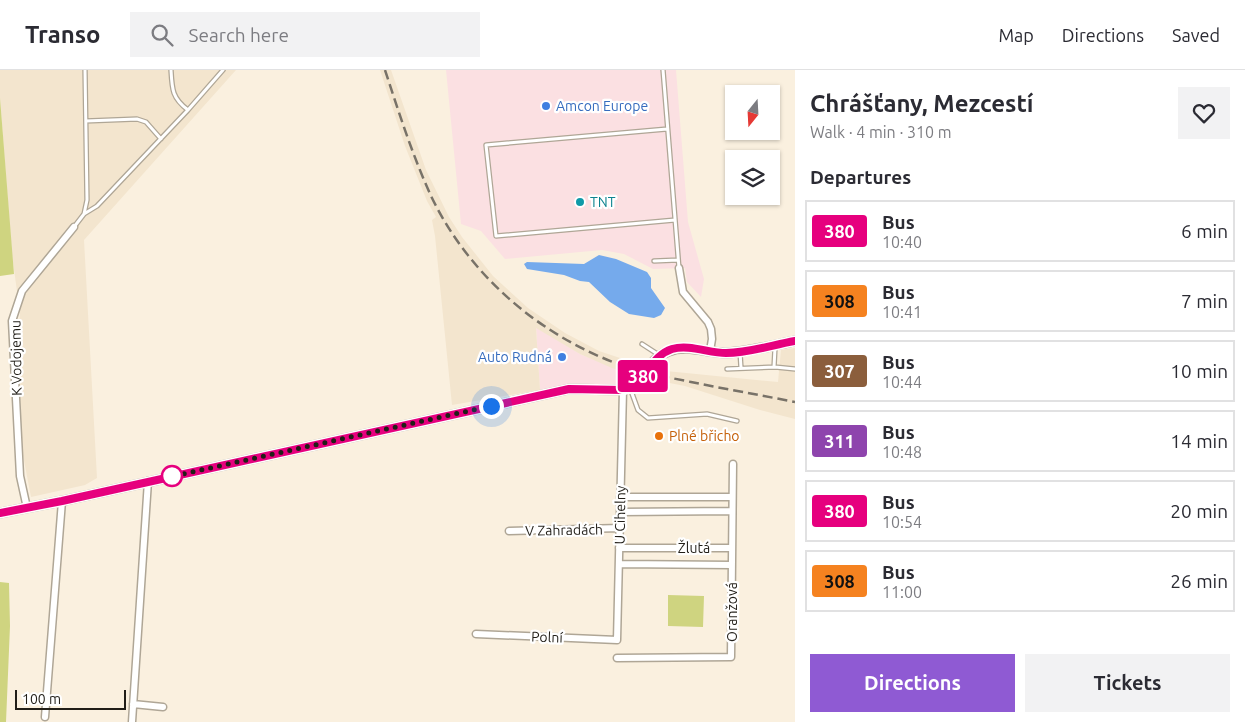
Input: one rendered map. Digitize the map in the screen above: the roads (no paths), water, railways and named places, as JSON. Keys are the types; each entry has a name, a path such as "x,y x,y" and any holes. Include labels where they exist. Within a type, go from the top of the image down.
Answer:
{"main road":[{"path":"0,513 569,389 626,389 642,377 659,356 676,348 710,352 740,352 795,341"}],"street":[{"name":"K Vodojemu","path":"27,508 20,476 12,322 22,291 74,227"},
{"path":"679,268 683,292 708,322 711,329 710,352"},
{"name":"U Cihelny","path":"617,640 620,497 626,389"},
{"path":"732,565 733,464"},
{"path":"132,722 148,481"},
{"path":"620,497 732,497"},
{"path":"45,718 62,501"},
{"path":"620,512 732,511"},
{"name":"V Zahradách","path":"509,531 620,528"},
{"name":"Žlutá","path":"619,548 732,548"},
{"name":"Oranžová","path":"617,658 731,657 732,565 619,564"},
{"name":"Polní","path":"476,634 617,640"},
{"path":"133,704 163,707"}],"lane":[{"path":"84,214 87,200 85,70"},
{"path":"171,70 172,90 179,103 188,110"},
{"path":"74,227 84,214 96,206 188,110 223,70"},
{"path":"663,70 679,268"},
{"path":"86,121 137,119 146,122 160,138"},
{"path":"667,129 486,145 496,236 675,220"},
{"path":"654,261 678,260"},
{"path":"642,344 659,356"},
{"path":"774,367 775,345"},
{"path":"740,352 741,368"},
{"path":"727,369 774,367 795,369"},
{"path":"626,389 638,410 648,418 707,414 737,421"}],"water":[{"path":"599,255 616,259 647,272 651,278 651,288 665,308 661,315 654,318 629,314 610,302 589,282 564,275 527,269 524,264 527,262 584,264"}],"railway":[{"path":"385,70 412,151 432,198 466,253 510,300 563,338 591,353 621,365 664,377 795,402"}],"place":[{"name":"Amcon Europe","path":"546,106"},
{"name":"TNT","path":"580,202"},
{"name":"Auto Rudná","path":"562,357"},
{"name":"Plné břicho","path":"659,436"}]}
